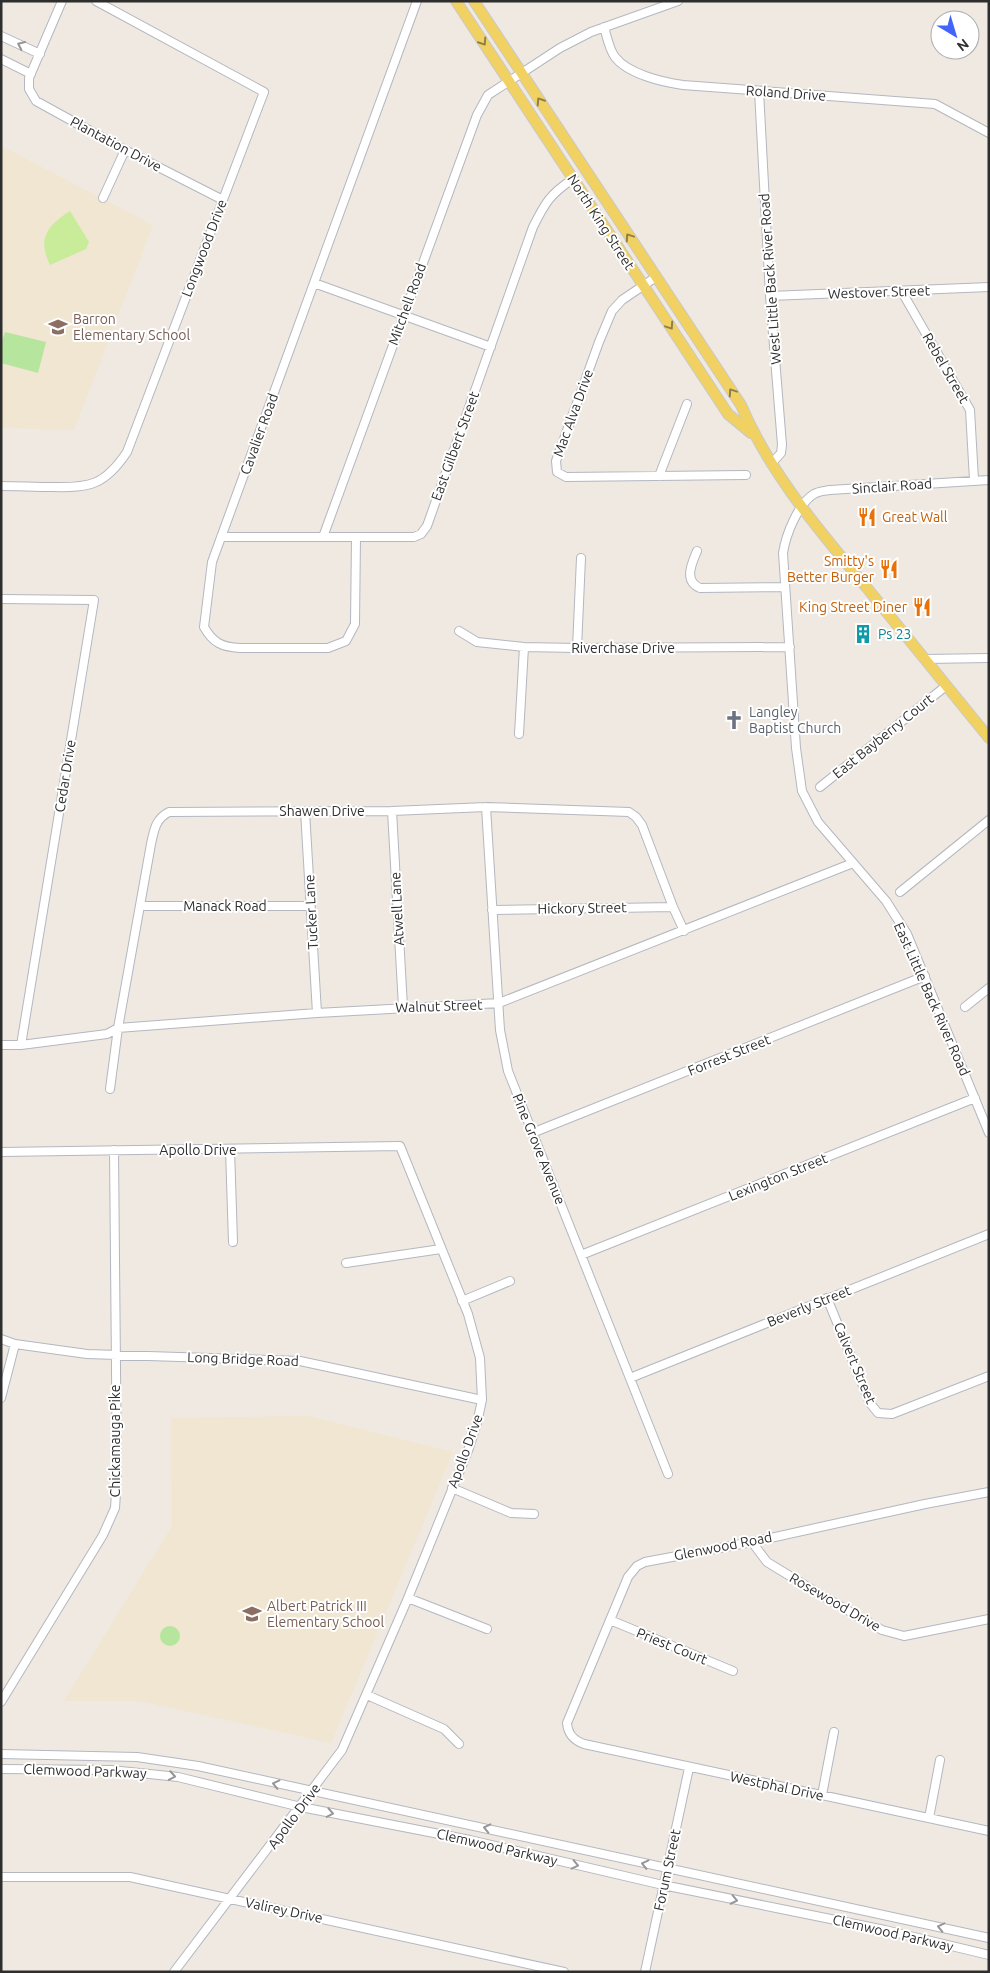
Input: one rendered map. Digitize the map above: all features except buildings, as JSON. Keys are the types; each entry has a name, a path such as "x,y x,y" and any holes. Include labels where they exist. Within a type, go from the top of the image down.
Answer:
{"main road":[{"name":"North King Street","path":"456,1 728,414 753,435"},
{"name":"North King Street","path":"474,1 741,405 753,435 771,464 802,508 989,738"}],"street":[{"path":"1,59 31,74 62,1"},
{"name":"Longwood Drive","path":"1,486 80,488 108,475 127,452 264,92 96,1"},
{"name":"Cavalier Road","path":"356,537 354,624 346,641 328,648 226,647 215,643 204,627 212,562 418,1"},
{"name":"Mitchell Road","path":"323,537 480,107 488,95 570,42 604,27 678,1"},
{"name":"Roland Drive","path":"604,27 616,58 623,64 647,76 668,83 934,104 989,133"},
{"path":"1,36 40,53"},
{"name":"Plantation Drive","path":"31,74 29,89 36,101 125,150 223,200"},
{"name":"West Little Back River Road","path":"759,91 770,296 782,445 779,457 771,464"},
{"path":"103,198 125,150"},
{"name":"East Gilbert Street","path":"221,537 414,537 421,534 427,526 533,227 547,200 553,193 573,179"},
{"name":"Mac Alva Drive","path":"656,277 616,306 608,321 559,452 555,468 557,472 566,477 746,475"},
{"path":"314,283 491,347"},
{"name":"Westover Street","path":"770,296 989,287"},
{"name":"Rebel Street","path":"902,292 970,410 974,480"},
{"path":"660,476 687,404"},
{"name":"Sinclair Road","path":"802,508 812,496 822,491 989,480"},
{"name":"East Little Back River Road","path":"802,508 790,526 784,545 796,748 802,790 818,822 886,901 907,934 989,1134"},
{"path":"697,551 690,570 692,582 700,588 785,587"},
{"path":"577,648 581,558"},
{"name":"Cedar Drive","path":"1,599 94,600 21,1045"},
{"name":"Riverchase Drive","path":"459,631 477,642 524,647 790,648"},
{"path":"519,734 524,647"},
{"path":"925,659 989,658"},
{"name":"East Bayberry Court","path":"820,786 946,686"},
{"name":"Shawen Drive","path":"110,1088 118,1028 151,844 156,822 168,812 392,811 486,807 628,812 636,817 642,825 684,931"},
{"name":"Pine Grove Avenue","path":"486,807 500,1030 504,1058 668,1474"},
{"name":"Tucker Lane","path":"305,811 317,1013"},
{"name":"Atwell Lane","path":"392,811 403,1007"},
{"path":"900,892 989,820"},
{"name":"Walnut Street","path":"1,1045 21,1045 107,1034 118,1028 403,1007 499,1003 853,863"},
{"name":"Manack Road","path":"140,906 310,906"},
{"name":"Hickory Street","path":"492,910 673,907"},
{"name":"Forrest Street","path":"532,1133 925,976"},
{"path":"965,1007 989,988"},
{"name":"Lexington Street","path":"581,1255 975,1098"},
{"name":"Apollo Drive","path":"1,1152 400,1146 462,1301 480,1358 482,1400 469,1448 408,1598 342,1750 301,1807 174,1972"},
{"path":"230,1149 233,1242"},
{"name":"Chickamauga Pike","path":"1,1702 103,1535 115,1508 117,1478 114,1150"},
{"name":"Beverly Street","path":"630,1378 989,1234"},
{"path":"346,1263 441,1249"},
{"path":"462,1301 510,1281"},
{"name":"Calvert Street","path":"828,1298 870,1403 878,1413 892,1414 989,1376"},
{"name":"Long Bridge Road","path":"1,1339 15,1344 88,1354 300,1361 482,1400"},
{"path":"1,1398 15,1344"},
{"path":"452,1488 511,1513 534,1514"},
{"name":"Glenwood Road","path":"569,1734 567,1723 569,1715 628,1578 637,1566 646,1562 752,1542 989,1492"},
{"name":"Rosewood Drive","path":"752,1542 767,1562 882,1630 904,1636 989,1619"},
{"path":"408,1598 487,1630"},
{"name":"Priest Court","path":"610,1620 733,1671"},
{"path":"367,1695 444,1729 459,1744"},
{"path":"822,1795 834,1732"},
{"name":"Westphal Drive","path":"569,1734 575,1740 584,1744 989,1831"},
{"name":"Clemwood Parkway","path":"1,1754 137,1756 198,1766 989,1938"},
{"path":"929,1818 940,1760"},
{"name":"Forum Street","path":"645,1972 689,1768"},
{"name":"Clemwood Parkway","path":"1,1769 111,1770 178,1777 301,1807 470,1840 663,1885 885,1930 989,1955"},
{"name":"Valirey Drive","path":"1,1877 130,1877 564,1972"}],"shaded area":[{"name":"Barron Elementary School","path":"1,146 153,225 74,430 1,428"},
{"name":"Albert Patrick III Elementary School","path":"309,1416 453,1452 331,1743 140,1701 64,1701 172,1526 171,1418"}],"green space":[{"path":"70,211 89,242 86,249 50,265 44,247 46,234 55,222"},
{"path":"5,332 46,342 38,373 1,363 1,344"},
{"path":"166,1626 174,1626 180,1632 180,1640 174,1646 166,1646 160,1640 160,1632"}],"place":[{"name":"Barron Elementary School","path":"58,327"},
{"name":"Great Wall","path":"867,517"},
{"name":"Smitty's Better Burger","path":"889,569"},
{"name":"King Street Diner","path":"922,607"},
{"name":"Ps 23","path":"863,634"},
{"name":"Langley Baptist Church","path":"734,720"},
{"name":"Albert Patrick III Elementary School","path":"252,1614"}]}
